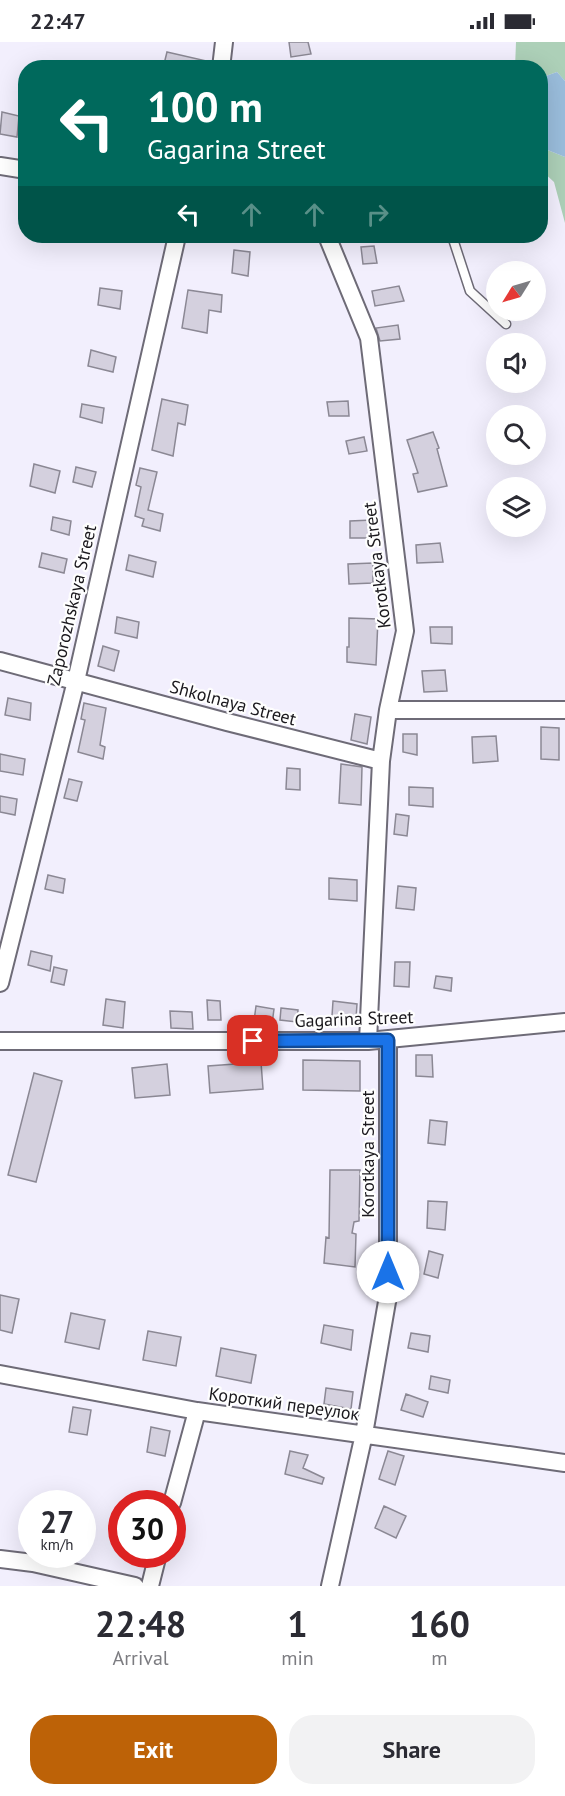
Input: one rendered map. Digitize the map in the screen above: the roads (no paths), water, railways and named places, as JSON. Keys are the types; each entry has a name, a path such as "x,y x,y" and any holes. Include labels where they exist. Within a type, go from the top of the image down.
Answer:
{"street":[{"path":"222,60 224,42"},
{"path":"0,166 18,169"},
{"name":"Zaporozhskaya Street","path":"0,983 76,681 175,243"},
{"name":"Korotkaya Street","path":"330,243 369,338 405,631 388,710 381,761 368,1041"},
{"name":"Shkolnaya Street","path":"0,661 381,761"},
{"path":"388,710 565,710"},
{"name":"Gagarina Street","path":"0,1041 368,1041 565,1022"},
{"name":"Korotkaya Street","path":"330,1586 364,1434 388,1296 388,1040"},
{"name":"Короткий переулок","path":"0,1374 197,1412 565,1463"},
{"path":"176,1490 197,1412"},
{"path":"0,1559 33,1563 135,1586"},
{"path":"150,1586 154,1568"}],"lane":[{"path":"454,243 470,291 506,324"}],"water":[{"path":"557,72 565,81 565,157 548,150 548,75"}]}
